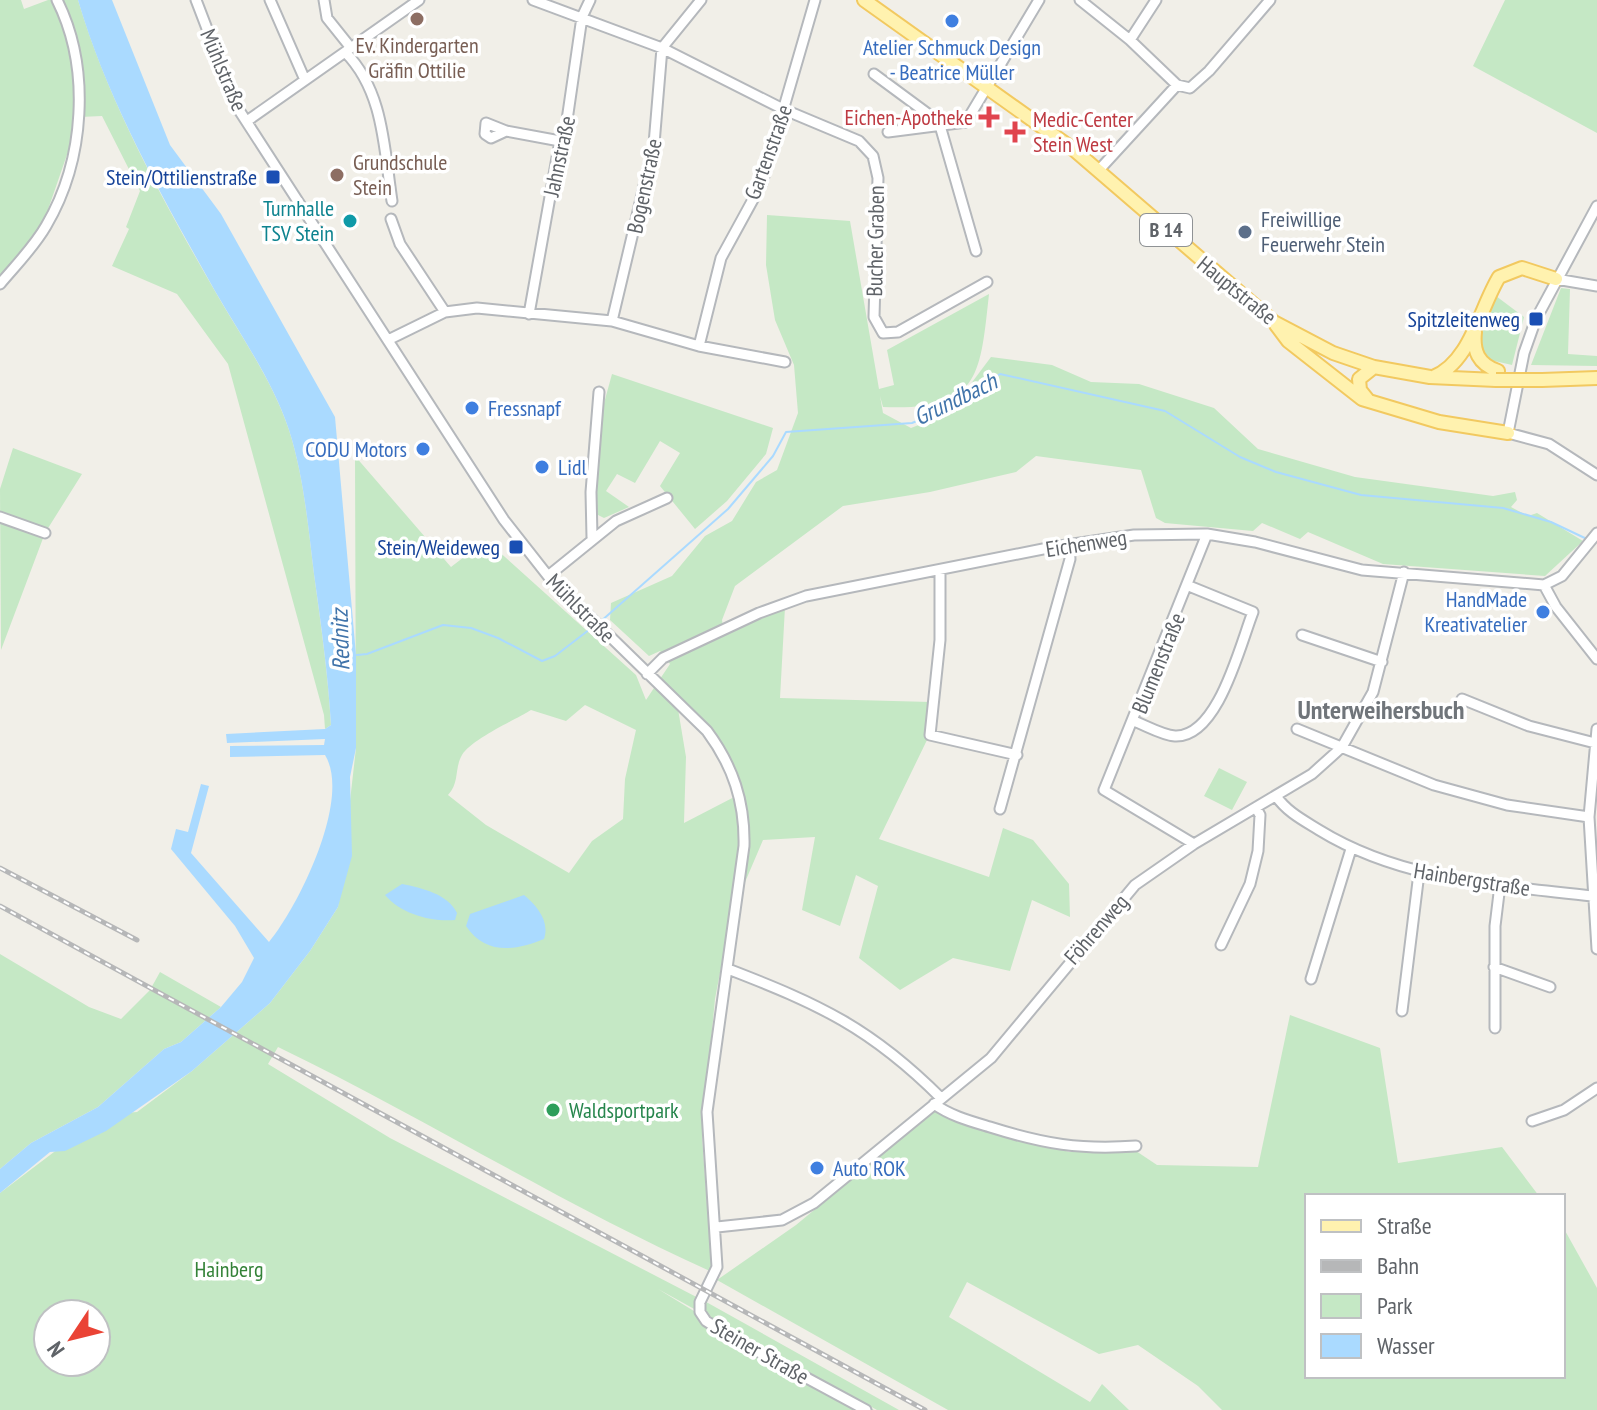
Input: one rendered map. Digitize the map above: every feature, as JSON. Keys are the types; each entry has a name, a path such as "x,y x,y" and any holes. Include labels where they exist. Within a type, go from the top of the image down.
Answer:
{"main road":[{"name":"Hauptstraße","path":"864,0 1099,170 1274,322 1333,353 1374,367 1430,377 1497,375 1542,380 1597,378"},
{"path":"1430,377 1451,367 1492,289 1508,270 1533,269 1556,279"},
{"path":"1274,322 1288,341 1351,392 1373,404 1439,422 1508,433"},
{"path":"1475,324 1473,348 1480,360 1497,375"},
{"path":"1373,404 1358,384 1362,374 1374,367"}],"street":[{"path":"0,284 46,227 66,185 73,158 79,112 77,58 57,0"},
{"name":"Mühlstraße","path":"196,0 228,87 247,121 504,520 548,576 707,731 723,753 742,806 744,846 707,1112 708,1152 717,1227 717,1267"},
{"path":"270,0 305,80"},
{"path":"324,0 327,18 373,93 392,201"},
{"path":"247,121 419,0"},
{"name":"Bucher Graben","path":"533,0 662,48 785,110 859,141 873,156 878,178 874,317 879,330 898,332 987,282"},
{"name":"Jahnstraße","path":"529,314 560,141 566,127 582,17 590,0"},
{"path":"662,48 701,0"},
{"name":"Gartenstraße","path":"699,346 721,258 762,183 815,0"},
{"path":"888,132 966,122 983,96 984,87 1039,0"},
{"path":"1080,0 1130,40 1177,85 1190,88 1209,71 1270,0"},
{"path":"1130,40 1156,0"},
{"name":"Bogenstraße","path":"612,321 654,144 662,48"},
{"path":"874,74 929,112 941,127 976,251"},
{"path":"1099,170 1177,85"},
{"path":"506,131 560,141"},
{"path":"1597,206 1536,319 1524,353 1508,433 1549,444 1597,475"},
{"path":"391,219 400,244 445,312"},
{"path":"1556,279 1597,286"},
{"path":"390,339 445,312 477,308 612,321 699,346 785,362"},
{"path":"592,537 591,492 599,392"},
{"path":"548,576 592,537 616,521 667,498"},
{"path":"0,517 45,533"},
{"name":"Eichenweg","path":"647,674 663,658 785,602 1069,544 1134,535 1207,534 1255,542 1339,566 1544,585"},
{"name":"Blumenstraße","path":"1194,844 1104,790 1189,586 1207,534"},
{"path":"1592,539 1562,576 1544,585 1556,607 1597,659"},
{"path":"1000,809 1070,559 1069,544"},
{"path":"940,571 940,640 930,735 1017,755"},
{"name":"Föhrenweg","path":"717,1227 767,1224 794,1215 854,1172 991,1058 1120,900 1194,844 1320,768 1342,747 1365,713 1382,662 1404,572"},
{"path":"1134,721 1169,735 1188,734 1208,721 1216,706 1253,612 1189,586"},
{"path":"1302,635 1382,662"},
{"path":"1462,699 1529,726 1595,743"},
{"path":"1297,729 1434,785 1507,805 1589,817"},
{"path":"1597,729 1589,817 1597,949"},
{"name":"Hainbergstraße","path":"1276,796 1285,808 1351,849 1419,873 1592,896"},
{"path":"1221,945 1255,867 1260,815 1256,808"},
{"path":"1311,979 1330,909 1351,849"},
{"path":"1402,1011 1419,873"},
{"path":"1495,1028 1494,967 1500,885"},
{"path":"1494,967 1550,987"},
{"path":"728,969 818,1004 860,1029 947,1114 1041,1143 1096,1149 1136,1146"},
{"path":"1532,1121 1549,1118 1597,1088"},
{"name":"Steiner Straße","path":"717,1267 700,1302 700,1312 706,1321 866,1410"}],"green space":[{"path":"0,0 21,0 24,9 48,0 78,0 104,74 137,147 282,411 298,466 307,520 330,706 331,725 325,729 324,715 228,364 177,294 112,266 129,229 126,227 140,191 102,116 80,117 42,227 0,278"},
{"path":"1505,0 1597,0 1597,133 1473,66"},
{"name":"Hainberg","path":"767,215 850,221 879,389 894,385 887,350 989,294 977,367 969,383 957,395 939,403 915,407 883,407 880,396 883,413 911,428 949,413 991,357 1052,365 1091,382 1139,384 1214,408 1258,449 1355,477 1493,496 1515,492 1517,500 1511,507 1528,516 1537,513 1583,541 1545,576 1383,564 1308,532 1300,539 1262,523 1253,531 1165,523 1156,518 1141,470 1036,456 1016,472 930,492 843,506 735,586 722,620 724,633 785,607 780,698 931,702 927,740 879,839 989,877 1003,828 1033,840 1069,884 1070,917 1032,900 1010,971 953,958 900,990 859,958 878,886 856,875 840,926 802,910 815,837 763,840 731,915 715,999 702,1137 712,1272 602,1219 278,1047 268,1064 390,1138 708,1303 899,1410 877,1410 658,1289 738,1338 874,1410 0,1410 0,1193 83,1130 114,1114 137,1112 192,1071 270,1003 310,951 338,907 356,748 355,456 451,567 486,540 636,675 646,700 670,664 660,651 649,656 610,620 611,603 672,576 705,536 732,521 756,482 777,470 798,413 794,365 775,320 766,265","holes":["585,705 636,730 625,779 623,819 592,841 569,873 486,825 448,795 462,755 484,736 531,710 566,721","678,709 707,733 740,794 684,823 686,757"]},
{"path":"1561,288 1570,289 1568,354 1597,356 1597,366 1531,365"},
{"path":"1496,296 1524,317 1512,365 1486,359 1479,338"},
{"path":"612,374 773,428 766,454 727,501 695,529 660,486 680,453 660,441 635,483 617,474 606,491 629,507 604,518 596,514 598,425"},
{"path":"13,448 82,474 45,533 1,650 0,489"},
{"path":"1219,768 1247,782 1232,810 1204,796"},
{"path":"0,954 89,1007 121,1019 150,990 160,972 221,1007 181,1042 164,1049 98,1107 31,1143 0,1169"},
{"path":"1290,1015 1380,1048 1398,1163 1502,1147 1537,1194 1305,1194 1305,1378 1565,1378 1565,1231 1597,1288 1597,1410 1222,1410 1198,1386 1138,1345 1099,1354 967,1282 949,1317 1090,1402 1102,1384 1129,1410 948,1410 717,1280 796,1225 934,1111 1018,1140 1070,1152 1133,1149 1157,1165 1258,1167"}],"water":[{"name":"Rednitz","path":"78,0 112,0 170,145 221,214 335,417 356,655 356,748 350,777 352,856 338,907 310,951 270,1003 192,1071 106,1131 65,1151 50,1152 0,1193 0,1169 31,1143 98,1107 164,1049 181,1042 221,1007 242,982 254,958 235,926 171,849 176,829 188,832 201,784 209,786 191,853 269,942 307,879 327,824 332,798 332,774 325,755 230,757 230,746 324,745 325,739 227,743 226,734 325,729 331,725 322,630 298,466 289,430 274,394 176,221 121,113"},
{"path":"402,884 426,890 447,901 457,913 455,920 427,918 399,907 385,895"},
{"path":"524,895 544,920 544,939 501,948 482,942 466,926 470,914"}],"waterway":[{"name":"Grundbach","path":"600,622 728,509 773,456 786,432 912,423 946,409 1000,374 1165,411 1240,457 1276,472 1361,495 1503,508 1551,522 1589,540"},
{"name":"Grundbach","path":"357,655 443,625 471,628 542,661 555,656 594,626"}],"railway":[{"path":"0,868 137,940"},
{"path":"0,906 925,1410"}],"place":[{"name":"Ev. Kindergarten Gräfin Ottilie","path":"417,19"},
{"name":"Atelier Schmuck Design - Beatrice Müller","path":"952,21"},
{"name":"Eichen-Apotheke","path":"989,117"},
{"name":"Medic-Center Stein West","path":"1015,132"},
{"name":"Grundschule Stein","path":"337,175"},
{"name":"Stein/Ottilienstraße","path":"273,177"},
{"name":"Turnhalle TSV Stein","path":"350,221"},
{"name":"Freiwillige Feuerwehr Stein","path":"1245,232"},
{"name":"Spitzleitenweg","path":"1536,319"},
{"name":"Fressnapf","path":"472,408"},
{"name":"CODU Motors","path":"423,449"},
{"name":"Lidl","path":"542,467"},
{"name":"Stein/Weideweg","path":"516,547"},
{"name":"HandMade Kreativatelier","path":"1543,612"},
{"name":"Waldsportpark","path":"553,1110"},
{"name":"Auto ROK","path":"817,1168"}],"district":[{"name":"Unterweihersbuch","path":"1381,709"}]}
